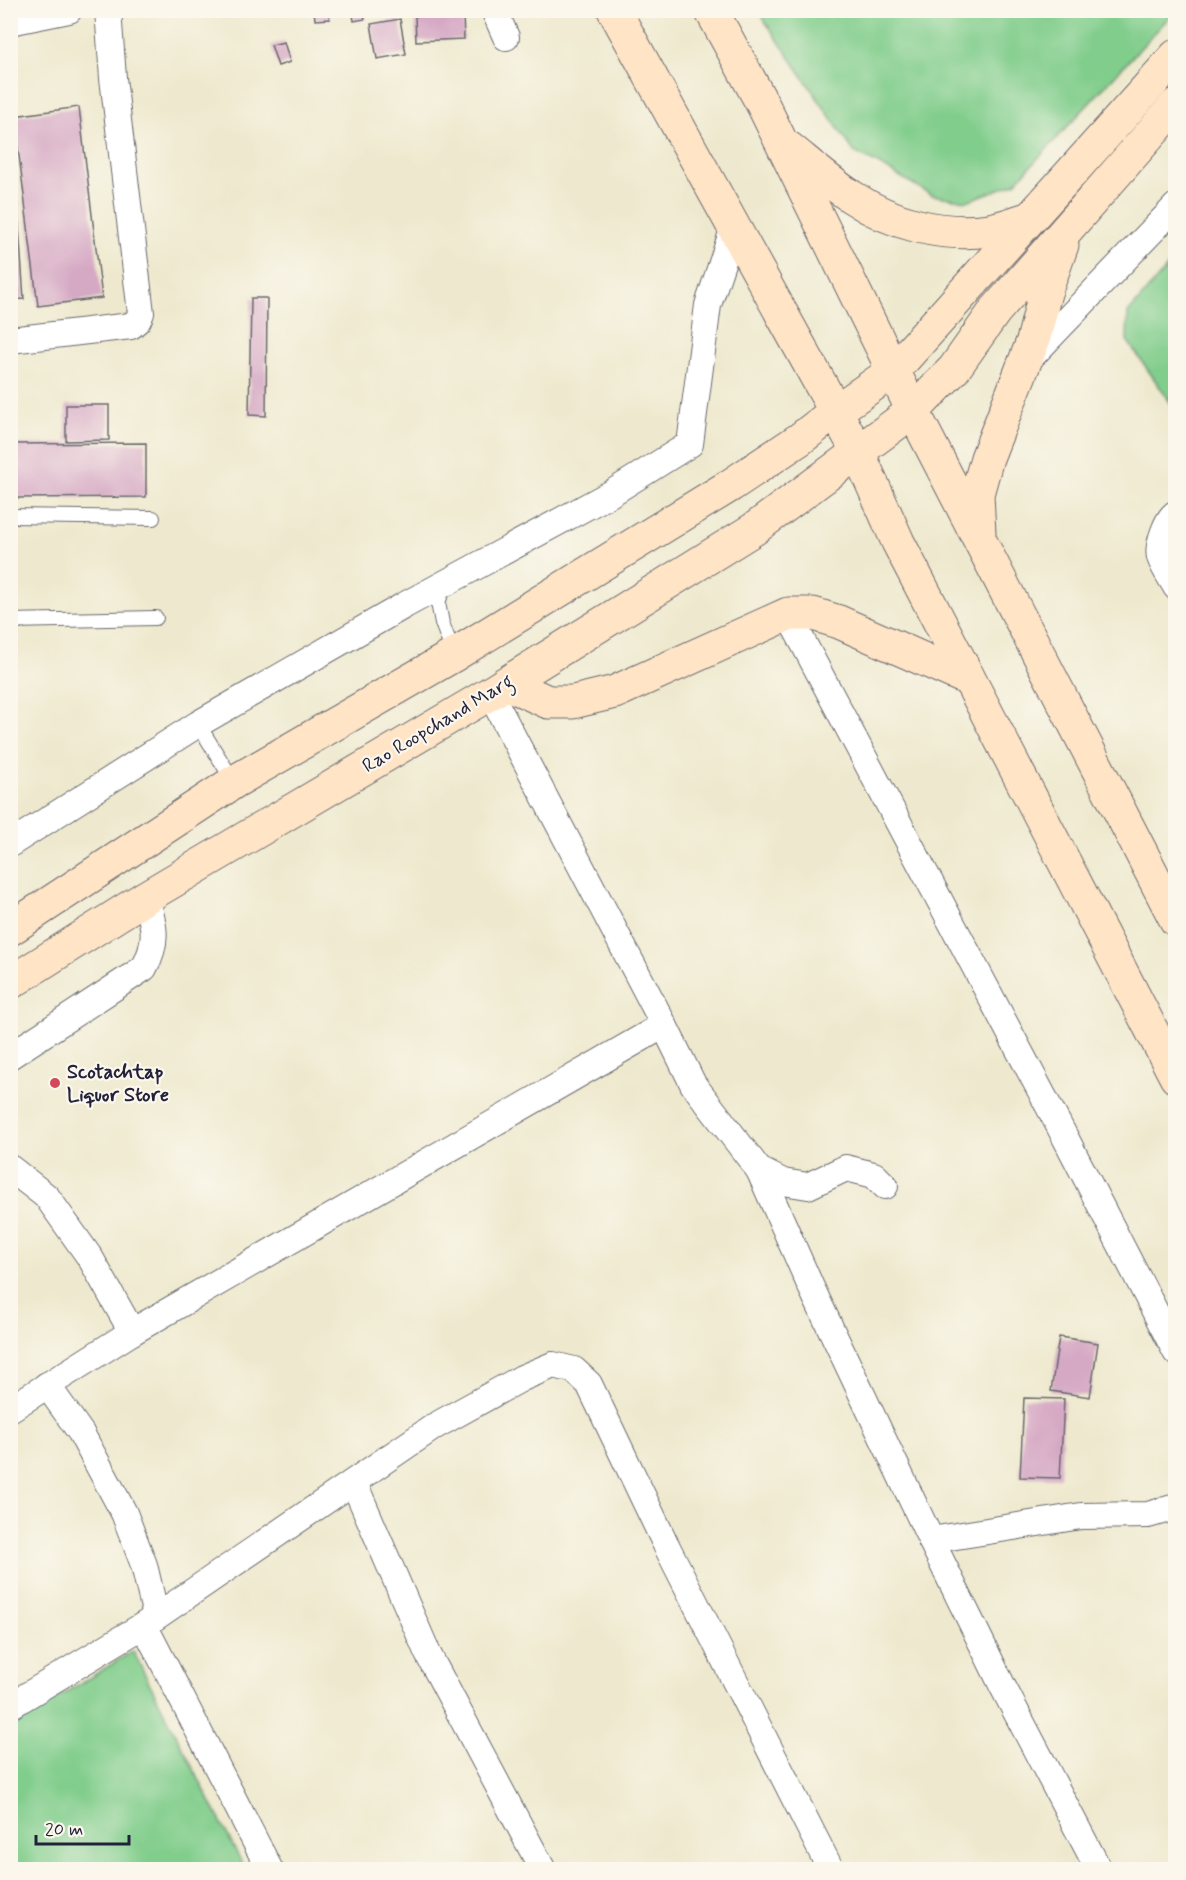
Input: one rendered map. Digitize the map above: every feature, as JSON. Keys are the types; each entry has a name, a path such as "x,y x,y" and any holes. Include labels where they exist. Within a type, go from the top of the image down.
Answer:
{"main road":[{"path":"614,10 858,452 898,542 1176,1077"},
{"path":"711,10 781,142 913,411 1176,920"},
{"path":"10,929 234,782 454,655 731,485 800,439 893,371 1176,56"},
{"name":"Rao Roopchand Marg","path":"10,983 146,897 498,688 754,529 913,411 954,369 995,311 1176,105"},
{"path":"781,142 852,198 891,218 917,226 952,231 990,230 1030,218"},
{"path":"980,540 976,507 977,494 987,458 1033,340 1045,293 1069,227"},
{"path":"498,688 548,702 573,702 615,692 788,614 813,614 838,622 968,678"}],"street":[{"path":"10,22 69,10"},
{"path":"10,340 131,326 141,314 113,78 108,10"},
{"path":"494,10 506,37"},
{"path":"1024,364 1176,206"},
{"path":"10,844 198,724 405,605 610,494 690,444 708,305 734,227"},
{"path":"1176,513 1170,516 1163,536 1160,556 1176,587"},
{"path":"788,614 1176,1352"},
{"path":"498,688 693,1084 759,1170 816,1298 931,1540 1003,1687 1099,1869"},
{"path":"10,1056 144,968 152,953 154,928 146,897"},
{"path":"10,1409 132,1332 664,1025"},
{"path":"10,1168 46,1197 92,1259 132,1332"},
{"path":"759,1170 783,1182 808,1186 846,1168 874,1175 885,1186"},
{"path":"10,1706 150,1621 435,1426 522,1378 553,1365 574,1370 589,1384 666,1545 831,1869"},
{"path":"47,1385 81,1433 124,1513 144,1565 150,1621 270,1869"},
{"path":"354,1483 428,1654 543,1869"},
{"path":"931,1540 1082,1516 1148,1515 1176,1507"}],"lane":[{"path":"10,516 153,518"},
{"path":"445,584 438,603 442,623 454,655"},
{"path":"10,621 156,618"},
{"path":"198,724 234,782"}],"green space":[{"path":"758,11 1175,11 1015,183 967,201 932,195 854,152"},
{"path":"1175,258 1175,409 1127,340 1128,313"},
{"path":"133,1651 245,1869 11,1869 11,1726"}],"building":[{"path":"314,10 328,10 330,19 315,20"},
{"path":"352,10 363,10 365,19 354,21"},
{"path":"463,15 464,39 416,41 415,16"},
{"path":"400,19 406,54 377,59 371,24"},
{"path":"284,42 290,62 278,66 271,45"},
{"path":"79,107 102,298 38,306 14,116"},
{"path":"10,127 12,127 24,299 10,300"},
{"path":"251,298 267,298 266,416 249,415"},
{"path":"66,405 109,405 109,440 66,441"},
{"path":"146,443 146,497 10,498 10,444"},
{"path":"1059,1337 1098,1343 1090,1397 1051,1391"},
{"path":"1024,1398 1064,1399 1060,1478 1020,1477"}],"place":[{"name":"Scotachtap Liquor Store","path":"55,1083"}]}
